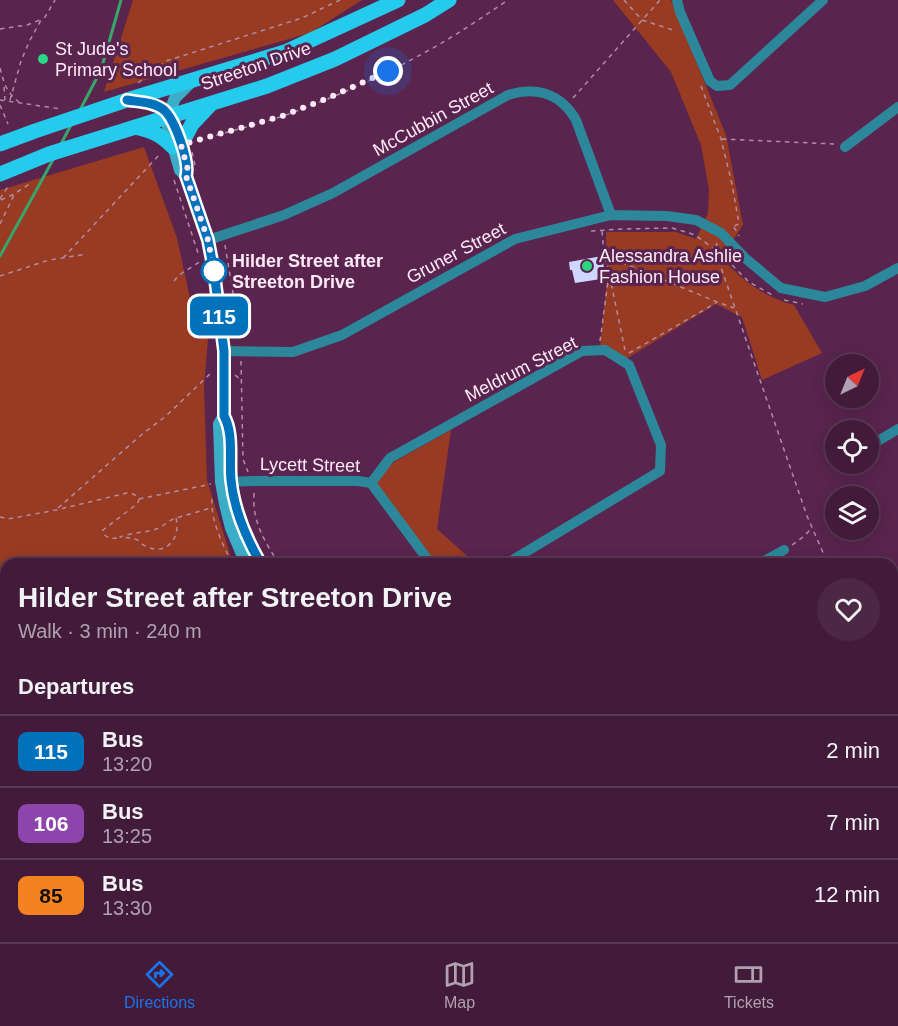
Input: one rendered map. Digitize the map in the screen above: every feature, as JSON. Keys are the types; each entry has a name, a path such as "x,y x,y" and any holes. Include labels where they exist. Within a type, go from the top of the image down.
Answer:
{"main road":[{"name":"Streeton Drive","path":"1,143 67,115 110,107 129,94 192,81 285,52 398,0"},
{"name":"Streeton Drive","path":"0,174 49,154 267,86 335,59 425,15 449,0"},
{"path":"135,127 153,131 173,147 212,103"}],"street":[{"path":"677,0 710,81 717,86 730,86 823,0"},
{"path":"168,116 175,99 192,81"},
{"name":"McCubbin Street","path":"208,240 284,215 333,194 508,95 537,92 549,95 566,105"},
{"path":"129,94 165,110 175,126 173,147 188,170 186,176 208,240 224,351 224,416 219,424 222,484 231,528 244,558"},
{"path":"566,105 576,120 610,215"},
{"path":"845,147 898,107"},
{"path":"0,168 18,166"},
{"name":"Gruner Street","path":"224,351 293,352 342,335 515,239 610,215 667,216 696,220 721,233 745,258 781,288 825,297 865,286 898,268"},
{"name":"Meldrum Street","path":"371,483 390,458 582,351 605,350 629,365 661,445 660,471 516,558"},
{"path":"879,440 898,429"},
{"name":"Lycett Street","path":"222,484 254,480 371,483 427,558"},
{"path":"222,484 235,503 245,534 258,558"},
{"path":"770,558 784,550"}],"path":[{"path":"0,29 27,25 41,20 55,0"},
{"path":"129,94 166,61 302,18 340,0"},
{"path":"63,258 173,147 282,116 336,94 423,54 508,0"},
{"path":"624,0 642,20 675,29 679,33"},
{"path":"566,105 660,0"},
{"path":"10,101 21,60 41,20"},
{"path":"0,68 5,100"},
{"path":"698,78 721,139 739,224 721,233 715,250 812,528 825,558"},
{"path":"3,83 10,95 20,102"},
{"path":"0,100 20,102 67,115"},
{"path":"0,105 8,124"},
{"path":"721,139 836,144 845,147"},
{"path":"171,172 201,261 174,280"},
{"path":"0,200 31,183"},
{"path":"0,224 14,194"},
{"path":"734,226 740,238"},
{"path":"592,231 672,228 695,235 760,289 787,301 810,304"},
{"path":"602,231 604,255 626,355 717,302"},
{"path":"0,276 49,260 87,254"},
{"path":"604,255 735,308"},
{"path":"230,269 241,350"},
{"path":"598,351 609,273"},
{"path":"236,365 241,361 243,459 254,480 255,520 275,558"},
{"path":"56,510 166,416 213,371 213,380"},
{"path":"233,372 241,380"},
{"path":"222,484 139,500 103,530 103,534 113,539 130,533 159,528 171,519 225,504"},
{"path":"0,517 8,519 127,494 136,495 139,500"},
{"path":"212,498 211,508 230,558"},
{"path":"120,537 135,539 149,548 166,547 175,538 178,525 176,518"},
{"path":"784,550 812,528"},
{"path":"898,781 898,788"}],"shaded area":[{"path":"133,0 362,0 310,33 104,92"},
{"path":"613,0 671,0 726,135 743,225 721,258 754,287 794,305 822,353 762,380 742,317 716,304 626,359 600,346 607,279 606,232 676,232 696,239 708,213 709,190 701,145 671,72"},
{"path":"144,147 177,238 193,312 203,313 207,320 208,339 204,387 207,480 231,558 0,558 0,190"},
{"path":"451,430 437,529 469,558 432,558 374,482 394,462"}],"building":[{"name":"Alessandra Ashlie Fashion House","path":"602,256 605,274 600,275 601,279 575,283 569,262"}],"waterway":[{"path":"80,110 101,70 121,0"},
{"path":"61,144 72,123"},
{"path":"0,256 54,158"}],"bus line":[{"name":"115","path":"127,100 146,102 165,110 175,126 181,145 188,170 186,176 208,240 214,271 224,351 224,416 228,424 231,482 245,534 258,558"}],"place":[{"name":"St Jude's Primary School","path":"43,59"},
{"name":"Alessandra Ashlie Fashion House","path":"587,266"},
{"name":"Hilder Street after Streeton Drive","path":"214,271"}],"route":[{"path":"214,271 208,240 186,176 188,170 181,145 282,116 388,71"}]}
